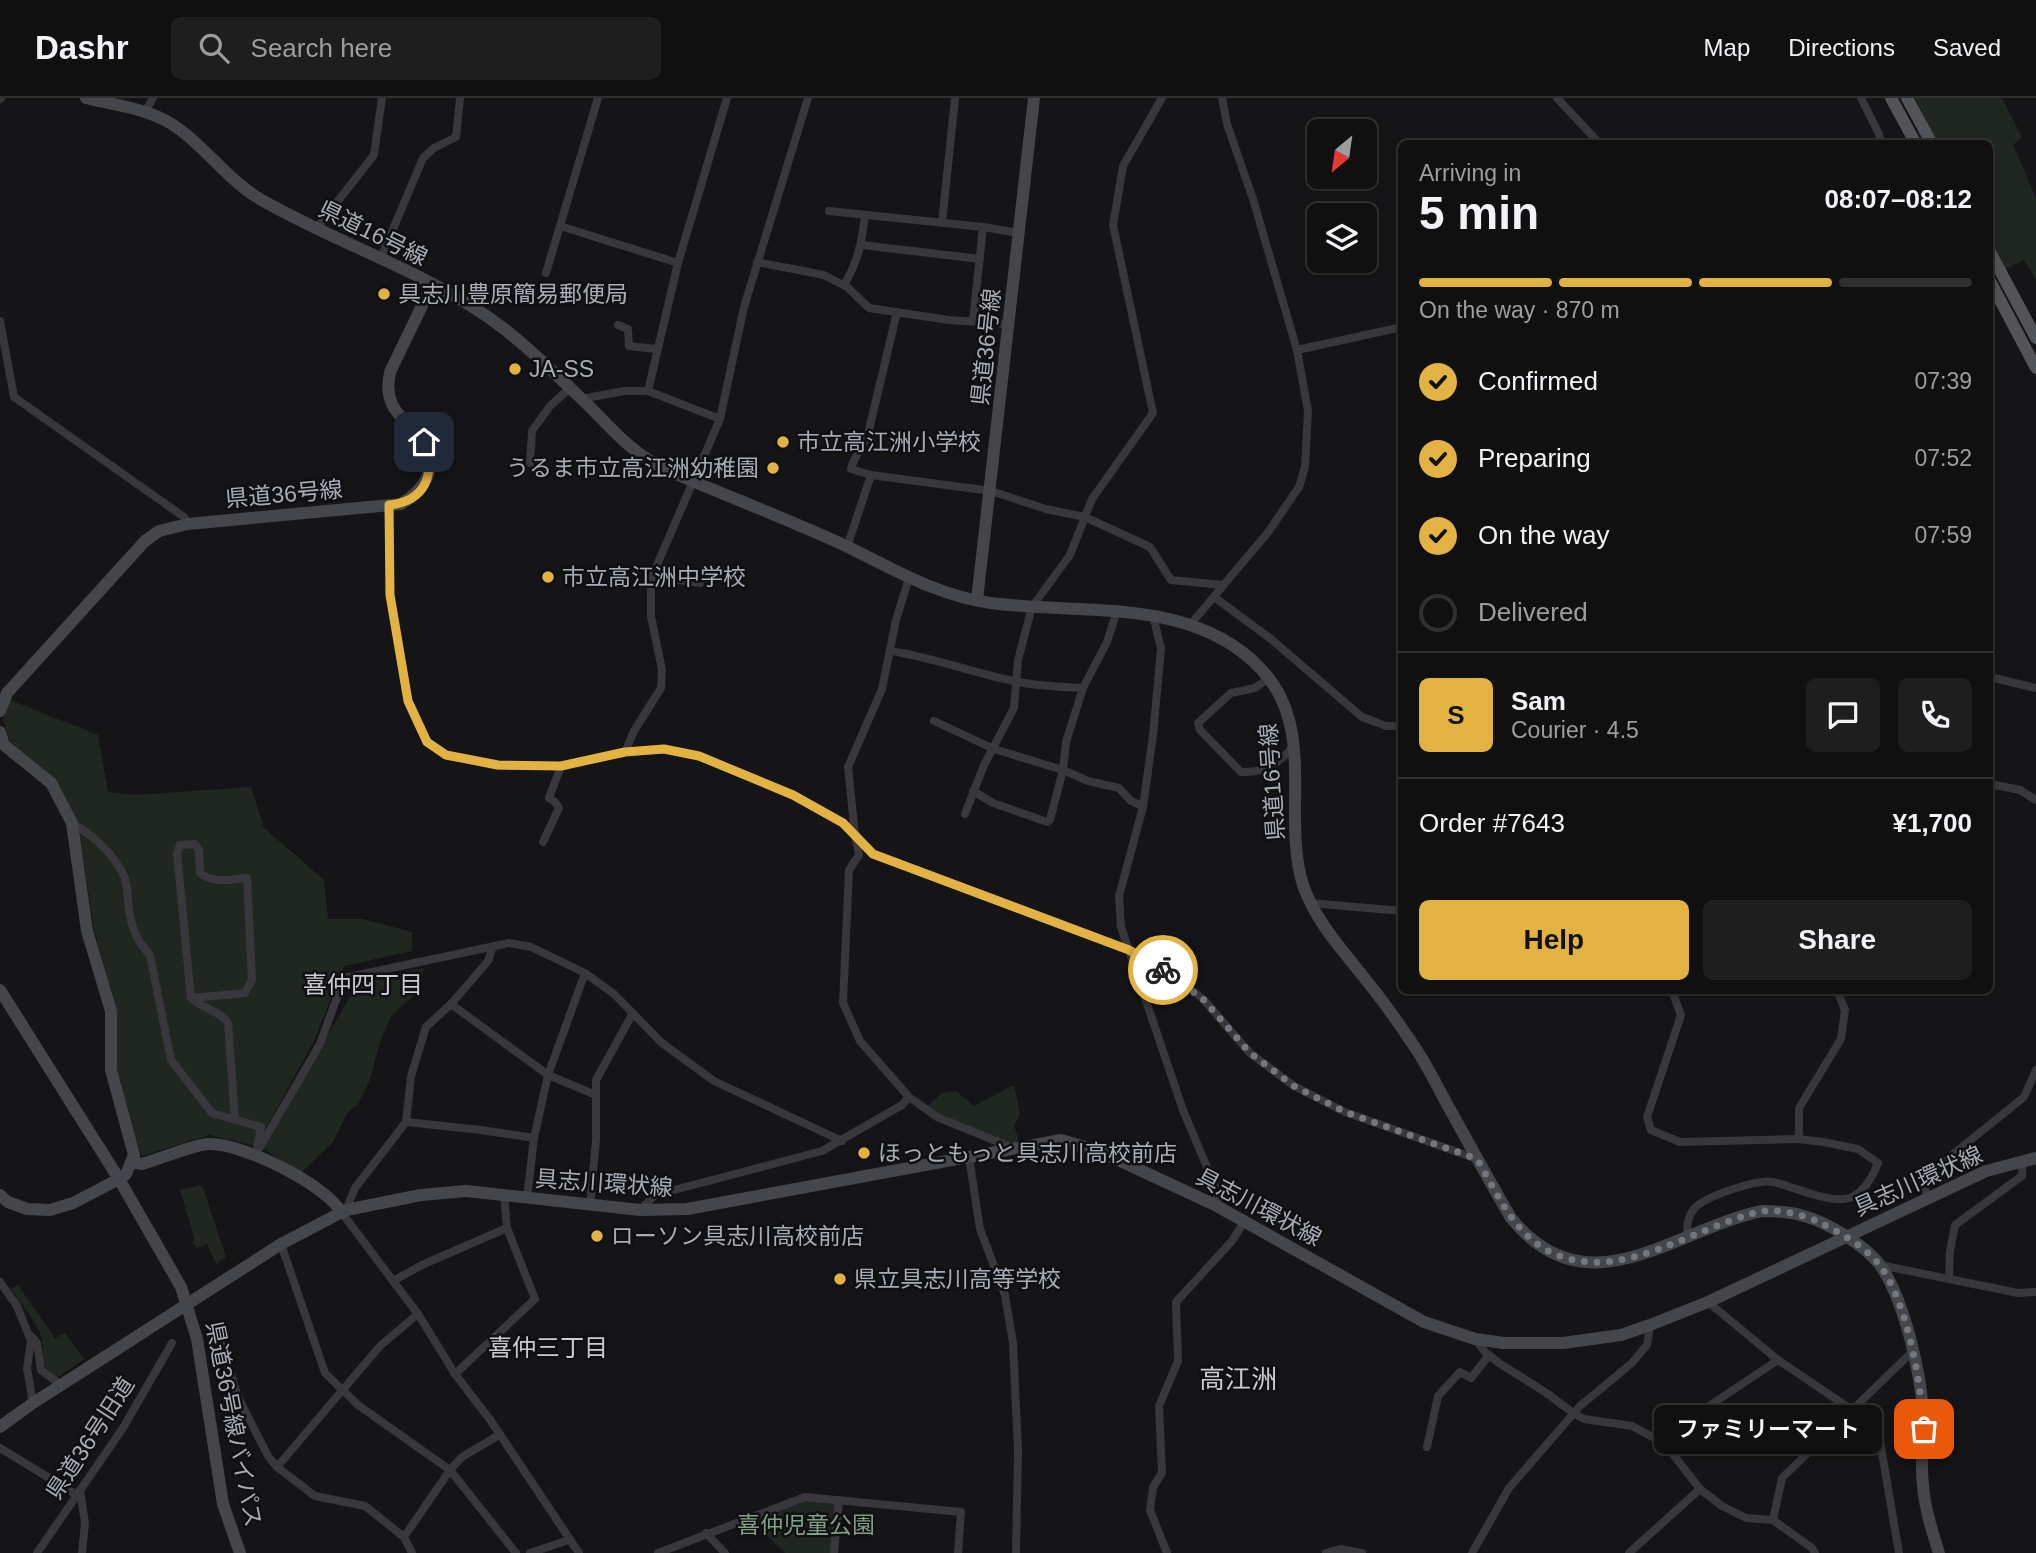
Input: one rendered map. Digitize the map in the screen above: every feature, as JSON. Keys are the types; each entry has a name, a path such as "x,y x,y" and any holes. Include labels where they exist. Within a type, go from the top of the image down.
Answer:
{"main road":[{"name":"県道16号線","path":"86,98 145,112 176,127 254,196 432,285 500,326 640,455 659,466 947,593 1032,607 1153,615 1189,625 1234,645 1246,654 1269,678 1290,716 1298,859 1310,903 1328,933 1386,1004 1418,1051 1511,1217 1525,1235 1541,1247 1581,1262 1605,1263 1629,1259 1762,1211 1803,1215 1845,1237 1870,1255 1880,1265 1897,1300 1913,1351 1923,1408 1922,1483 1938,1553"},
{"name":"県道36号線","path":"977,600 1034,98"},
{"path":"1891,98 1914,140"},
{"path":"1907,98 1930,140"},
{"path":"1993,257 2036,338"},
{"name":"県道36号線","path":"0,710 3,691 145,541 159,531 188,524 389,505 415,496 428,478 430,463 424,442 392,404 388,387 390,372 432,285"},
{"path":"1993,287 2036,368"},
{"path":"0,732 4,745 51,783 72,823 87,931 111,1011 111,1070 134,1149 126,1174 73,1203 50,1210 27,1209 8,1202 0,1195"},
{"path":"0,990 119,1179 168,1261 188,1304"},
{"name":"具志川環状線","path":"0,1427 33,1403 281,1244 344,1211 446,1191 503,1194 640,1210 687,1209 1061,1140 1099,1152 1217,1206 1424,1322 1475,1339 1504,1343 1563,1343 1621,1335 1650,1325 1708,1302 1986,1171 2029,1159"},
{"path":"132,1162 142,1164 209,1143 256,1154 280,1166 344,1211"},
{"name":"県道36号線バイパス","path":"188,1304 203,1371 223,1504 240,1553"}],"street":[{"path":"145,112 153,98"},
{"path":"316,229 374,155 382,98"},
{"path":"380,260 423,158 434,148 457,138 460,98"},
{"path":"546,273 598,98"},
{"path":"648,391 678,263 727,98"},
{"path":"625,752 634,731 661,688 662,670 651,616 650,579 720,419 744,307 808,98"},
{"path":"942,223 956,98"},
{"path":"965,814 973,791 1014,708 1018,660 1032,607 1070,555 1092,499 1153,413 1114,225 1123,166 1162,98"},
{"path":"1189,625 1269,531 1299,487 1305,467 1308,411 1297,350 1253,199 1227,124 1222,98"},
{"path":"1557,98 1597,140"},
{"path":"1861,98 1880,140"},
{"path":"829,211 1019,233"},
{"path":"844,285 854,269 862,245 865,215"},
{"path":"560,226 678,263"},
{"path":"973,321 984,227"},
{"path":"862,245 980,259"},
{"path":"757,262 824,275 844,285 869,308 1009,324"},
{"path":"897,312 868,434 862,450 853,459 851,469 871,475 991,491 1046,509 1084,517 1150,547 1171,580 1223,585"},
{"path":"0,321 14,397 184,517 188,524"},
{"path":"618,325 628,329 629,345 656,349"},
{"path":"1297,350 1398,328"},
{"path":"530,463 533,431 550,406 570,388"},
{"path":"582,399 624,391 648,391 720,419"},
{"path":"847,547 871,475"},
{"path":"389,505 390,595 408,701 427,742 446,755 498,765 561,766 625,752 664,749 699,756 793,795 843,823 873,854 1129,950 1176,977 1203,999 1250,1053 1294,1086 1345,1112 1477,1159"},
{"path":"654,569 678,580 700,583"},
{"path":"909,578 874,710 848,767 859,855 849,870 843,1003 860,1041 909,1097 937,1117 1014,1149"},
{"path":"1213,597 1271,639 1362,717 1386,726 1398,726"},
{"path":"973,791 993,803 1046,822 1050,820 1063,770 1066,742 1083,688 1107,642 1117,611"},
{"path":"1153,615 1161,649 1153,735 1143,807 1119,896 1121,927 1183,1111 1216,1191 1217,1206"},
{"path":"891,651 926,656 1016,681 1083,688"},
{"path":"1269,678 1255,688 1231,694 1198,723 1200,730 1241,772 1258,773 1283,760 1293,746"},
{"path":"1993,678 2036,688"},
{"path":"934,721 994,749 1063,770 1088,781 1119,788 1130,800 1143,807"},
{"path":"543,842 559,808 549,798 561,766"},
{"path":"1993,786 2020,790 2036,800"},
{"path":"72,823 90,834 113,859 126,879 131,926 140,944 150,955 171,1060 212,1113 261,1127 256,1154"},
{"path":"191,998 245,993 252,980 247,878 217,880 205,877 200,873 199,850 195,844 184,844 180,845 177,853 191,998 202,1008 222,1014 228,1023 235,1120"},
{"path":"1310,903 1398,911"},
{"path":"256,1154 320,1044 344,978 509,943 531,947 585,972 614,994 662,1043 714,1081 842,1141"},
{"path":"493,946 488,961 451,1004 426,1027 411,1076 406,1122 355,1188 344,1211 418,1314 455,1374 579,1553"},
{"path":"527,1198 534,1138 548,1075 585,972"},
{"path":"1672,994 1681,1015 1647,1117 1651,1130 1680,1142 1799,1139 1823,1142 1858,1149 1878,1163 1871,1180 1852,1197 1834,1199 1769,1181 1734,1189 1696,1206 1688,1218 1687,1237"},
{"path":"1799,1139 1800,1108 1841,1039 1844,1010 1838,994"},
{"path":"451,1004 548,1075 596,1095"},
{"path":"590,1205 596,1140 596,1080 633,1013"},
{"path":"1928,1197 1923,1184 1926,1176 2024,1097 2036,1070"},
{"path":"640,1210 655,1195 822,1151 902,1105 909,1097"},
{"path":"406,1122 534,1138"},
{"path":"970,1157 981,1229 1005,1295 1013,1343 1018,1450 1016,1553"},
{"path":"1949,1278 1955,1225 2022,1176 2029,1159"},
{"path":"455,1374 535,1299 507,1228 503,1194"},
{"path":"1167,1553 1150,1510 1153,1487 1162,1473 1159,1406 1178,1361 1176,1302 1232,1241 1244,1222"},
{"path":"393,1280 507,1228"},
{"path":"281,1244 325,1373 358,1405 450,1470 516,1553"},
{"path":"1880,1265 2018,1293 2036,1292"},
{"path":"0,1282 16,1306 31,1340 27,1368 33,1403"},
{"path":"1708,1302 1778,1360 1864,1418 1880,1441 1899,1553"},
{"path":"277,1467 380,1346 418,1314"},
{"path":"1472,1553 1509,1488 1573,1413 1632,1363 1647,1345 1650,1325"},
{"path":"26,1329 37,1343 41,1370 61,1385"},
{"path":"217,1331 238,1397 268,1457 315,1496 365,1506 404,1537 412,1553"},
{"path":"1475,1339 1489,1355 1573,1413 1584,1419 1632,1426 1658,1440 1672,1453 1700,1489 1722,1506 1746,1518 1773,1520 1815,1553"},
{"name":"県道36号旧道","path":"37,1553 123,1428 172,1343"},
{"path":"1773,1520 1782,1478 1913,1351"},
{"path":"1427,1447 1438,1396 1460,1372 1471,1378 1489,1355"},
{"path":"1658,1440 1778,1360"},
{"path":"404,1537 450,1470 462,1457 499,1434"},
{"path":"0,1448 78,1492 85,1523 82,1553"},
{"path":"1629,1553 1700,1489"},
{"path":"658,1553 805,1497 961,1512 958,1553"},
{"path":"834,1553 839,1500"},
{"path":"706,1533 725,1553"},
{"path":"530,1553 569,1540"},
{"path":"1326,1553 1340,1549 1362,1553"}],"green space":[{"path":"1915,98 2002,98 2022,137 2013,145 2036,198 2036,280 2024,260 2001,271 1993,254 1993,140 1936,140"},
{"path":"10,700 98,735 108,792 135,795 251,787 264,828 324,880 328,919 363,919 412,932 412,951 344,966 314,1041 256,1146 209,1135 142,1156 117,1069 117,1011 94,930 78,822 57,783 11,744 3,720"},
{"path":"424,968 419,991 391,1016 380,1042 370,1079 358,1104 347,1113 333,1142 300,1174 263,1148 359,981"},
{"path":"1014,1085 1020,1115 1014,1125 1021,1148 925,1108 942,1093 956,1091 974,1106"},
{"path":"202,1185 226,1257 216,1263 207,1244 197,1248 193,1243 194,1237 180,1190"},
{"path":"18,1285 55,1338 65,1333 84,1359 57,1378 44,1363 42,1340 37,1327 11,1289"},
{"name":"喜仲児童公園","path":"805,1497 839,1500 834,1553 785,1553 749,1517"}],"way so far":[{"path":"1163,970 1203,999 1250,1053 1294,1086 1345,1112 1477,1159 1511,1217 1525,1235 1558,1255 1581,1262 1605,1263 1629,1259 1762,1211 1803,1215 1836,1231 1876,1260 1890,1283 1913,1351 1924,1429"}],"place":[{"name":"具志川豊原簡易郵便局","path":"384,294"},
{"name":"JA-SS","path":"515,369"},
{"name":"市立高江洲小学校","path":"783,442"},
{"name":"うるま市立高江洲幼稚園","path":"773,468"},
{"name":"市立高江洲中学校","path":"548,577"},
{"name":"ほっともっと具志川高校前店","path":"864,1153"},
{"name":"ローソン具志川高校前店","path":"597,1236"},
{"name":"県立具志川高等学校","path":"840,1279"},
{"name":"ファミリーマート","path":"1924,1429"}],"district":[{"name":"喜仲四丁目","path":"363,984"},
{"name":"喜仲三丁目","path":"548,1347"},
{"name":"高江洲","path":"1238,1379"}],"route":[{"path":"424,442 430,463 428,478 415,496 389,505 390,595 408,701 427,742 446,755 498,765 561,766 625,752 664,749 699,756 793,795 843,823 873,854 1129,950 1163,970"}]}
